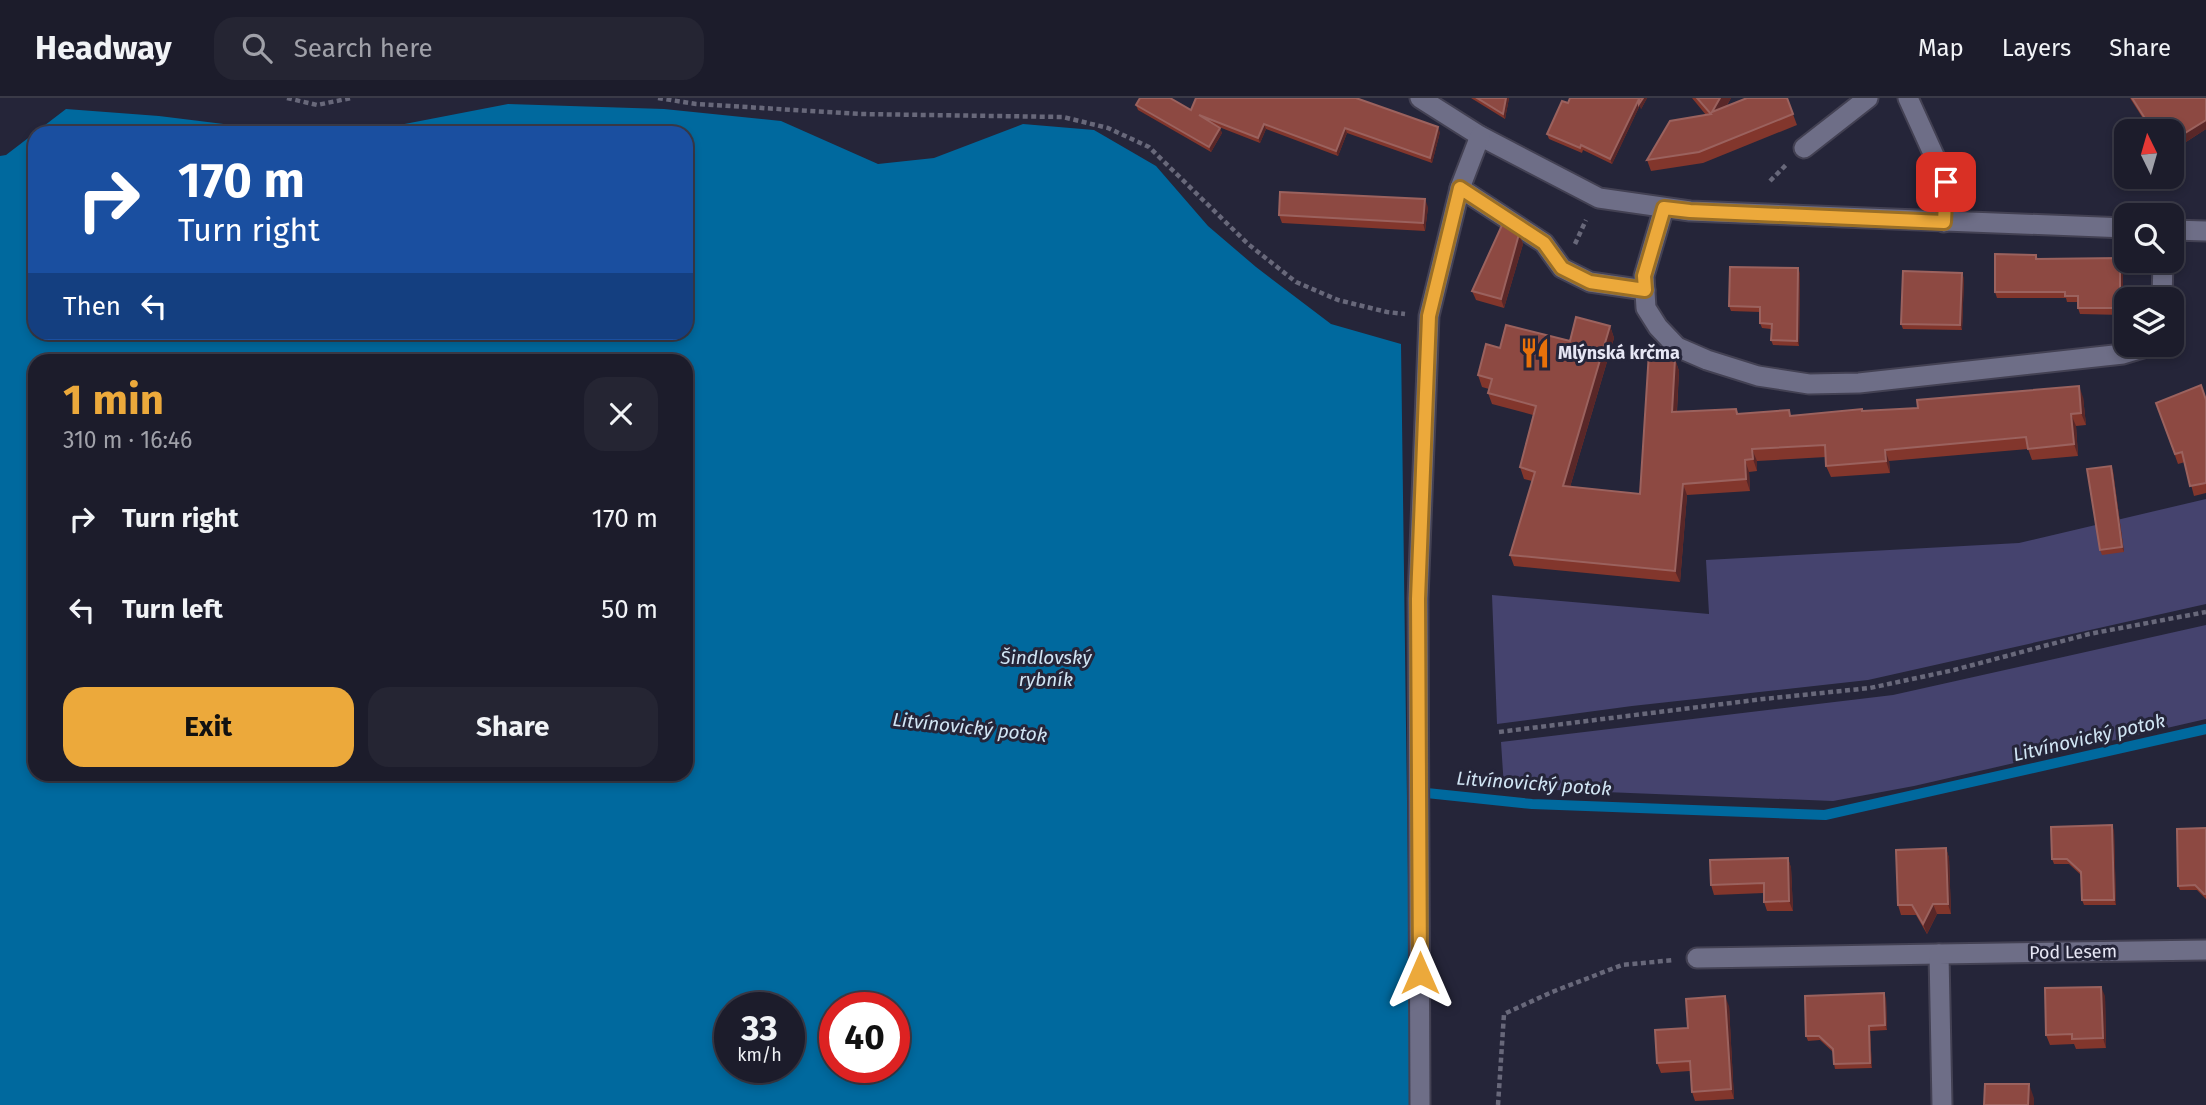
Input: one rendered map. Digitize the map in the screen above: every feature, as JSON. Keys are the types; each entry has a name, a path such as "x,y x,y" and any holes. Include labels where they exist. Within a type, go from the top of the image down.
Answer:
{"street":[{"path":"1420,98 1480,136 1599,198 1700,212 2114,228"},
{"path":"1804,149 1868,98"},
{"path":"1908,98 1946,182 1944,222"},
{"path":"1420,1105 1418,599 1429,316 1460,188 1480,136"},
{"path":"1460,188 1544,243 1562,268 1590,282 1645,290"},
{"path":"1664,208 1644,276 1646,308 1676,347 1707,360 1758,376 1809,384 1858,383 2114,355"},
{"path":"2184,230 2206,231"},
{"name":"Pod Lesem","path":"1697,958 2206,950"},
{"path":"1939,954 1942,1105"}],"path":[{"path":"287,98 317,104 351,98"},
{"path":"658,98 696,104 861,114 1063,117 1108,128 1149,147 1248,244 1296,282 1338,300 1387,312 1429,316"},
{"path":"1578,239 1584,224"},
{"path":"1499,733 1870,688 1954,670 2089,634 2206,612"},
{"path":"1498,1105 1504,1014 1622,964 1697,958"}],"shaded area":[{"path":"2206,499 2206,604 1868,680 1497,724 1492,595 1709,614 1706,560 2019,543"},
{"path":"2206,625 2206,719 1914,786 1833,801 1504,788 1501,742 1893,695"}],"water":[{"name":"Šindlovský rybník","path":"508,104 664,109 781,121 878,164 934,158 1023,124 1094,130 1156,166 1208,226 1256,267 1331,324 1401,344 1411,1105 0,1105 0,156 6,155 28,138 28,340 693,340 693,126 394,126"},
{"name":"Šindlovský rybník","path":"66,109 159,116 240,126 44,126"}],"building":[{"path":"1140,98 1170,98 1191,110 1196,98 1356,98 1438,127 1430,158 1345,128 1336,151 1264,124 1258,138 1199,115 1220,128 1209,147 1136,105"},
{"path":"1477,98 1506,98 1503,114"},
{"path":"1570,98 1643,98 1639,104 1639,99 1610,159 1581,145 1580,148 1547,134 1562,101 1568,103"},
{"path":"1697,98 1720,98 1712,112 1747,98 1787,98 1793,114 1699,152 1647,160 1670,121 1711,114"},
{"path":"2132,98 2206,98 2206,120 2184,134 2184,119 2145,119"},
{"path":"1280,192 1425,199 1423,223 1279,215"},
{"path":"1503,223 1519,234 1501,299 1472,291"},
{"path":"1995,254 2036,255 2036,259 2114,258 2114,273 2120,273 2120,287 2114,287 2114,308 2078,308 2078,296 2065,296 2065,292 1995,292"},
{"path":"1730,267 1798,268 1797,341 1771,340 1772,324 1760,323 1760,307 1729,306"},
{"path":"1903,271 1962,273 1960,325 1901,324"},
{"path":"1576,317 1610,326 1563,486 1640,494 1649,352 1675,359 1672,412 1736,409 1737,414 1789,410 1790,416 1862,409 1918,408 1917,400 2079,386 2081,413 2071,414 2074,444 2028,449 2026,437 1885,450 1886,461 1826,466 1825,445 1752,449 1753,459 1745,460 1746,479 1683,484 1675,571 1510,555 1535,472 1520,467 1536,406 1488,393 1492,379 1478,375 1486,344 1500,348 1506,325 1570,341"},
{"path":"2201,385 2206,400 2206,483 2190,486 2182,452 2175,454 2156,403"},
{"path":"2111,466 2122,547 2100,550 2087,469"},
{"path":"2112,825 2114,900 2082,900 2081,872 2067,859 2052,859 2051,827"},
{"path":"2206,828 2204,894 2195,885 2178,886 2177,829"},
{"path":"1946,848 1948,904 1933,904 1923,924 1912,905 1898,905 1896,850"},
{"path":"1788,858 1789,901 1764,902 1764,883 1711,885 1710,860"},
{"path":"2101,987 2103,1038 2072,1039 2072,1034 2046,1035 2045,988"},
{"path":"1884,993 1885,1025 1869,1026 1870,1063 1834,1064 1833,1049 1819,1036 1806,1036 1805,996"},
{"path":"1725,996 1731,1089 1692,1092 1690,1061 1657,1063 1655,1030 1688,1028 1686,999"},
{"path":"1985,1084 2029,1084 2028,1105 1984,1105"}],"waterway":[{"name":"Litvínovický potok","path":"1417,792 1532,804 1825,815 2206,729"}],"place":[{"name":"Mlýnská krčma","path":"1535,353"}],"route":[{"path":"1420,973 1418,599 1429,316 1460,188 1544,243 1562,268 1590,282 1645,290 1644,276 1664,208 1944,222 1946,182"}]}
